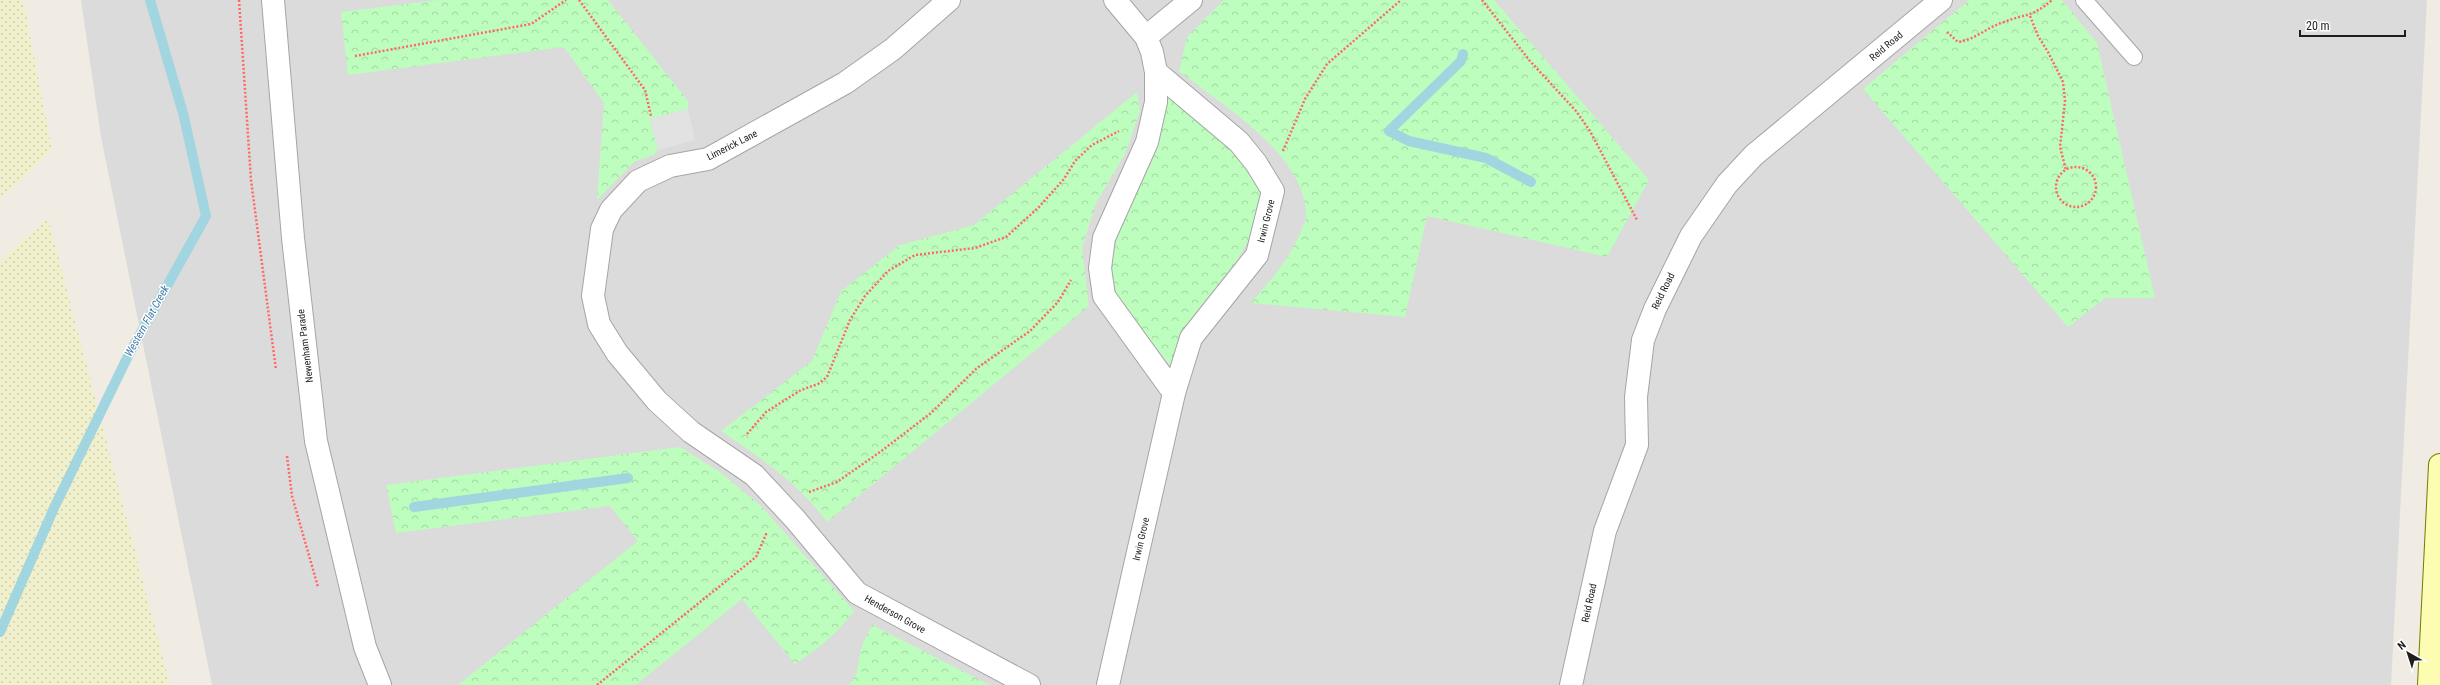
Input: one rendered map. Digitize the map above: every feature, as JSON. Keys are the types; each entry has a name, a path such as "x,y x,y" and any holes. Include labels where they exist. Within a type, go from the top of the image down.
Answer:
{"main road":[{"path":"2429,685 2440,465"}],"street":[{"name":"Newenham Parade","path":"273,0 292,238 316,441 365,647 380,685"},
{"name":"Limerick Lane","path":"730,459 691,432 657,401 618,353 599,324 594,296 596,264 602,229 608,216 638,181 670,166 708,159 845,83 893,48 949,0"},
{"path":"1115,0 1146,37 1152,52 1156,72 1156,102 1147,142 1104,238 1100,268 1104,296 1174,393"},
{"path":"1146,37 1191,0"},
{"name":"Reid Road","path":"1571,685 1605,531 1637,445 1636,397 1643,340 1655,309 1691,236 1727,184 1754,155 1934,6"},
{"name":"Irwin Grove","path":"1108,685 1174,393 1192,338 1257,255 1273,191 1256,163 1239,142 1156,72"},
{"name":"Henderson Grove","path":"730,459 754,476 787,511 857,593 1029,685"}],"lane":[{"path":"2084,0 2134,57"}],"path":[{"path":"355,56 531,24 566,0"},
{"path":"580,0 645,90 651,116"},
{"path":"1265,178 1288,143 1305,99 1327,64 1401,0"},
{"path":"1482,0 1530,61 1576,111 1590,131 1637,220"},
{"path":"1934,6 1958,42 1972,38 2004,22 2030,16 2052,0"},
{"path":"2030,16 2038,36 2063,82 2065,101 2060,147 2066,170"},
{"path":"730,459 766,412 801,390 818,384 827,377 850,320 864,296 888,271 916,255 975,248 1006,237 1038,208 1064,179 1075,161 1092,145 1118,131 1150,129"},
{"path":"2076,167 2083,168 2093,176 2096,189 2095,195 2086,204 2074,207 2063,202 2059,197 2057,184 2059,178 2066,170 2076,167"},
{"path":"597,685 756,558 769,526 810,491 837,482 880,452 931,413 977,368 1030,331 1058,302 1076,272 1102,252"}],"shaded area":[{"path":"81,0 2427,0 2391,685 212,685 101,137"},
{"path":"688,109 695,140 658,150 650,119"}],"green space":[{"path":"0,0 23,0 52,149 0,200"},
{"path":"439,0 608,0 688,101 688,109 650,119 658,150 653,155 634,162 597,200 604,103 564,47 348,75 341,12"},
{"path":"1224,0 1494,0 1649,180 1607,257 1427,216 1405,317 1251,303 1272,278 1291,251 1305,223 1306,217 1303,195 1293,173 1278,153 1239,116 1179,71 1187,37"},
{"path":"1969,0 2062,0 2097,43 2155,298 2105,298 2068,327 1863,89"},
{"path":"1137,92 1140,111 1125,154 1096,203 1082,248 1089,306 827,522 804,495 791,483 764,461 721,431 812,361 841,291 900,245 974,225"},
{"path":"1167,94 1246,163 1262,196 1249,239 1236,262 1185,326 1172,368 1116,294 1111,266 1120,226 1152,161"},
{"path":"48,218 170,685 0,685 0,261"},
{"path":"680,447 720,472 762,507 854,611 841,627 812,653 795,664 742,599 636,685 458,685 638,541 610,506 396,533 386,485"},
{"path":"872,625 990,685 849,685 856,675 862,645"}],"waterway":[{"name":"Western Flat Creek","path":"0,632 54,508 129,354 206,216 183,113 150,0"},
{"path":"1463,54 1461,61 1389,131 1409,141 1486,158 1531,182"},
{"path":"414,507 628,478"}]}
